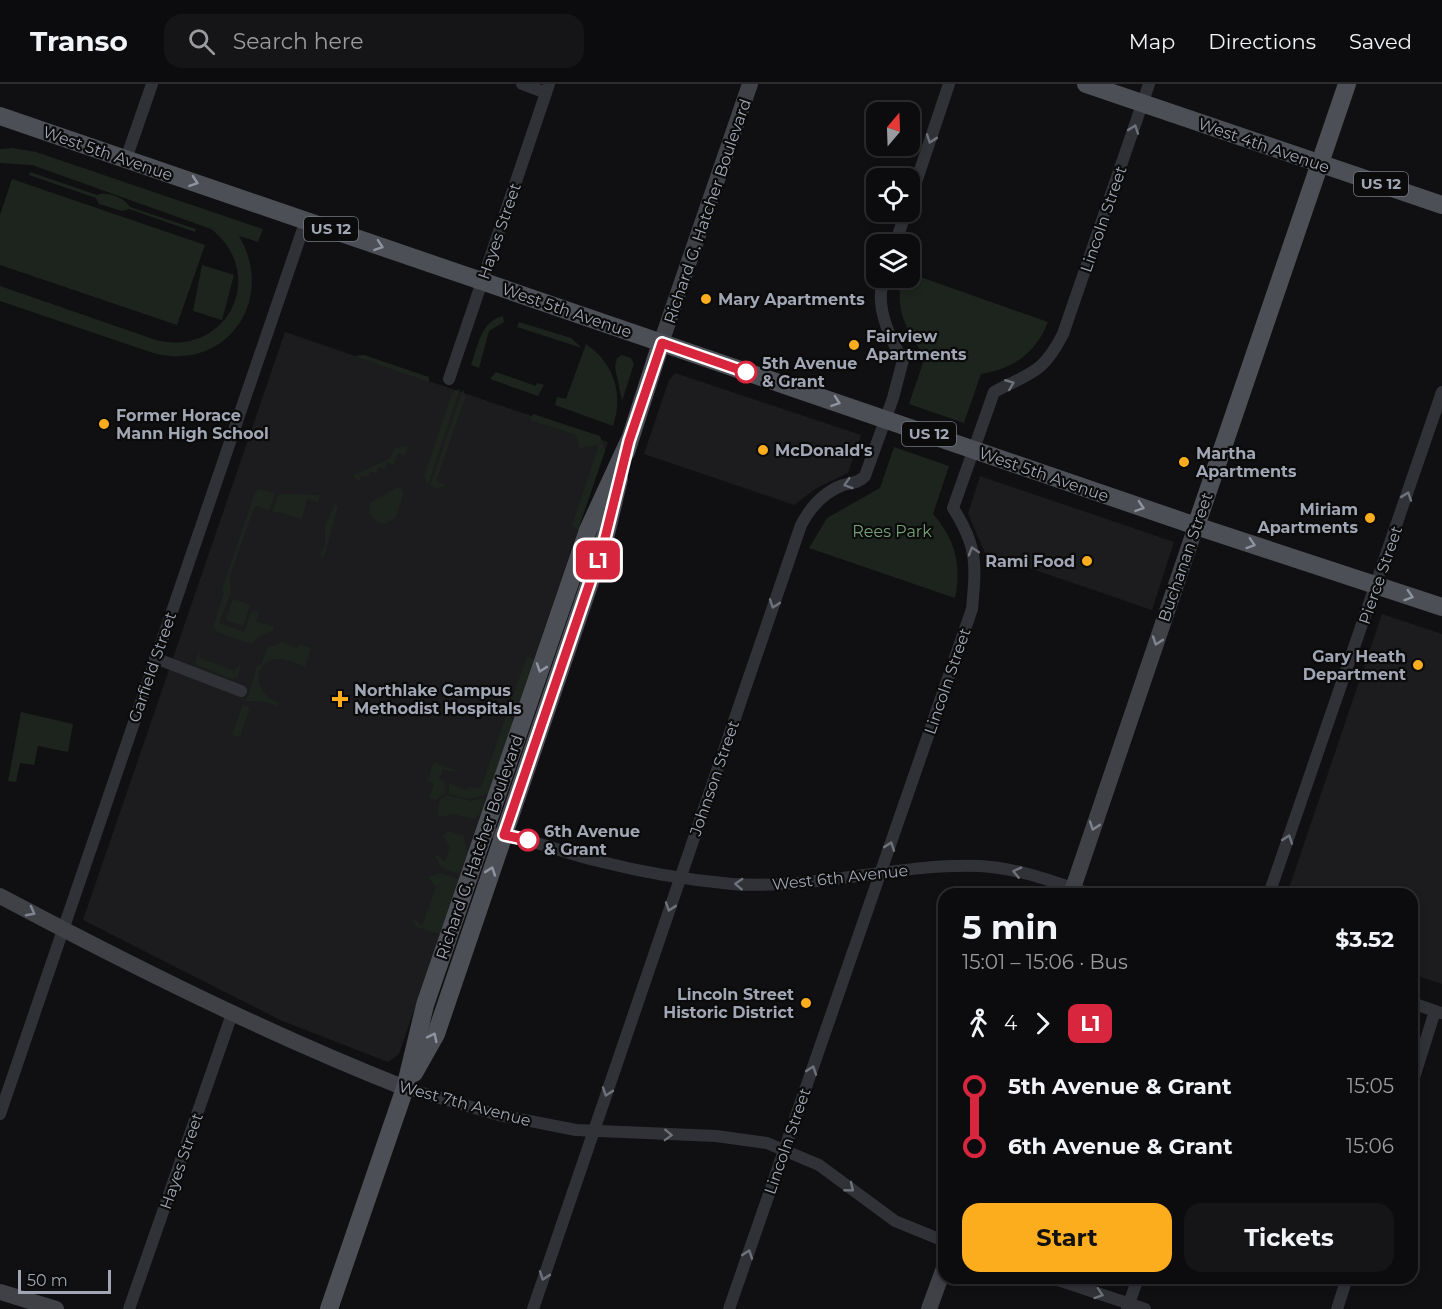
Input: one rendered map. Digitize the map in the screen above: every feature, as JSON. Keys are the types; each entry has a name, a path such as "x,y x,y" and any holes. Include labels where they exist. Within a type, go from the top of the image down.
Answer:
{"main road":[{"name":"West 4th Avenue","path":"1086,84 1442,205"},
{"name":"Buchanan Street","path":"1196,526 1347,84"},
{"name":"West 5th Avenue","path":"0,116 1196,526 1442,607"},
{"name":"Richard G. Hatcher Boulevard","path":"405,1088 436,1034 605,538 629,441 662,343"},
{"name":"Richard G. Hatcher Boulevard","path":"329,1309 405,1088 419,1026 594,513 629,441"},
{"path":"554,630 572,636"}],"street":[{"path":"126,159 152,84"},
{"path":"522,84 548,88"},
{"name":"Richard G. Hatcher Boulevard","path":"662,343 750,84"},
{"path":"920,171 950,84"},
{"name":"Lincoln Street","path":"729,1309 972,609 976,562 966,528 953,508 994,392 1040,369 1053,353 1063,334 1149,84"},
{"name":"Hayes Street","path":"449,379 548,88"},
{"name":"Garfield Street","path":"0,1114 306,220"},
{"name":"Johnson Street","path":"532,1309 801,525 812,508 831,491 862,479 886,420 903,364 885,323 882,304 883,288"},
{"name":"Pierce Street","path":"1271,888 1442,392"},
{"name":"Buchanan Street","path":"1073,888 1196,526"},
{"path":"155,658 241,691"},
{"name":"West 6th Avenue","path":"484,832 504,835 609,864 731,884 774,886 939,867 981,866 1019,872 1064,888"},
{"name":"West 7th Avenue","path":"0,896 232,1014 318,1053 405,1088 499,1115 593,1132 744,1138 785,1149 819,1165 896,1221 938,1238"},
{"path":"1418,1005 1439,1012 1418,1068"},
{"name":"Hayes Street","path":"129,1309 232,1014"},
{"path":"929,1309 938,1284"},
{"path":"1068,1284 1128,1306 1145,1309"},
{"path":"1128,1306 1136,1284"},
{"path":"1337,1309 1345,1284"},
{"path":"0,1292 56,1309"}],"shaded area":[{"name":"Northlake Campus Methodist Hospitals","path":"285,332 608,442 399,1054 388,1062 280,1020 83,920"},
{"path":"675,373 861,435 848,473 817,488 794,505 644,454 669,380"},
{"path":"980,476 1174,542 1152,610 985,553 968,514"},
{"path":"1382,614 1442,634 1442,984 1418,976 1418,888 1289,888"}],"green space":[{"path":"12,148 36,152 263,229 258,242 239,236 249,260 252,284 248,306 238,326 222,342 203,352 179,356 153,353 0,301 0,286 156,340 181,342 203,337 220,325 232,308 238,289 237,268 228,247 211,229 32,165 0,163 0,149"},
{"path":"30,172 97,195 115,196 124,200 130,207 196,229 195,232 129,209 122,211 99,204 96,198 29,175"},
{"path":"12,179 205,245 177,325 0,265 0,215"},
{"path":"202,265 234,275 222,320 193,311"},
{"path":"920,277 1048,322 1037,342 1022,358 993,372 981,374 964,423 909,404 925,357 904,320 900,288 920,288"},
{"path":"503,316 504,322 489,331 479,368 471,365 481,335 490,323"},
{"path":"519,322 571,338 582,348 517,327"},
{"path":"586,344 604,360 614,380 617,403 613,426 555,405 557,397 566,399"},
{"path":"364,355 429,377 429,382 354,356"},
{"path":"622,355 631,358 634,364 622,401 615,367 617,358"},
{"path":"496,372 536,386 537,383 544,385 538,396 490,379"},
{"path":"460,389 428,485 424,476 451,396 454,391"},
{"path":"463,389 465,398 436,481 446,486 438,488 430,486"},
{"path":"533,414 600,436 605,451 578,530 572,525 599,445 580,448 576,435 532,421 530,419"},
{"path":"408,446 405,455 398,453 394,464 387,463 385,469 379,467 376,473 370,471 368,477 361,476 359,482 353,476 390,458 395,448"},
{"name":"Rees Park","path":"894,447 949,466 933,514 947,533 955,553 958,574 955,598 809,548 827,518 880,488"},
{"path":"396,488 401,488 404,493 396,517 386,524 377,522 370,514 370,503"},
{"path":"259,489 275,493 269,510 257,506 254,508 230,576 231,592 219,623 244,632 252,610 259,612 256,621 274,627 273,631 261,635 251,644 217,632 213,627 224,593 222,590 255,492"},
{"path":"279,494 320,495 318,502 307,499 302,519 272,511"},
{"path":"335,504 338,506 324,557 319,555 325,546 325,525"},
{"path":"233,599 250,605 243,626 226,620"},
{"path":"281,642 298,648 300,644 311,648 305,667 284,659 269,661 260,672 260,686 269,698 277,702 277,706 265,702 244,701 248,696 257,665 261,665 268,646 275,646"},
{"path":"200,648 199,657 235,671 241,663 238,677 231,679 195,664"},
{"path":"527,656 534,659 515,714 510,717 513,722 488,794 470,799 449,794 449,783 467,790 469,787 481,788"},
{"path":"243,704 250,708 240,737 232,735"},
{"path":"21,712 73,724 68,752 38,746 34,765 20,763 16,782 8,781"},
{"path":"434,762 455,770 454,772 443,769 439,779 444,782 446,792 436,800 429,798 434,784 427,781"},
{"path":"447,795 471,801 483,798 485,801 481,813 474,819 453,814 440,817 437,812 440,800"},
{"path":"447,831 465,836 463,838 468,852 459,874 442,868 435,856 438,855 445,862 450,846 443,837"},
{"path":"440,873 458,879 440,934 416,927 413,921 415,919 422,926 436,887 428,877"}],"bus line":[{"name":"L1","path":"528,840 504,835 605,538 629,441 662,343 746,372"}],"place":[{"name":"Mary Apartments","path":"706,299"},
{"name":"Fairview Apartments","path":"854,345"},
{"name":"5th Avenue & Grant","path":"746,372"},
{"name":"Former Horace Mann High School","path":"104,424"},
{"name":"McDonald's","path":"763,450"},
{"name":"Martha Apartments","path":"1184,462"},
{"name":"Miriam Apartments","path":"1370,518"},
{"name":"Rami Food","path":"1087,561"},
{"name":"Gary Heath Department","path":"1418,665"},
{"name":"Northlake Campus Methodist Hospitals","path":"340,699"},
{"name":"6th Avenue & Grant","path":"528,840"},
{"name":"Lincoln Street Historic District","path":"806,1003"}]}
